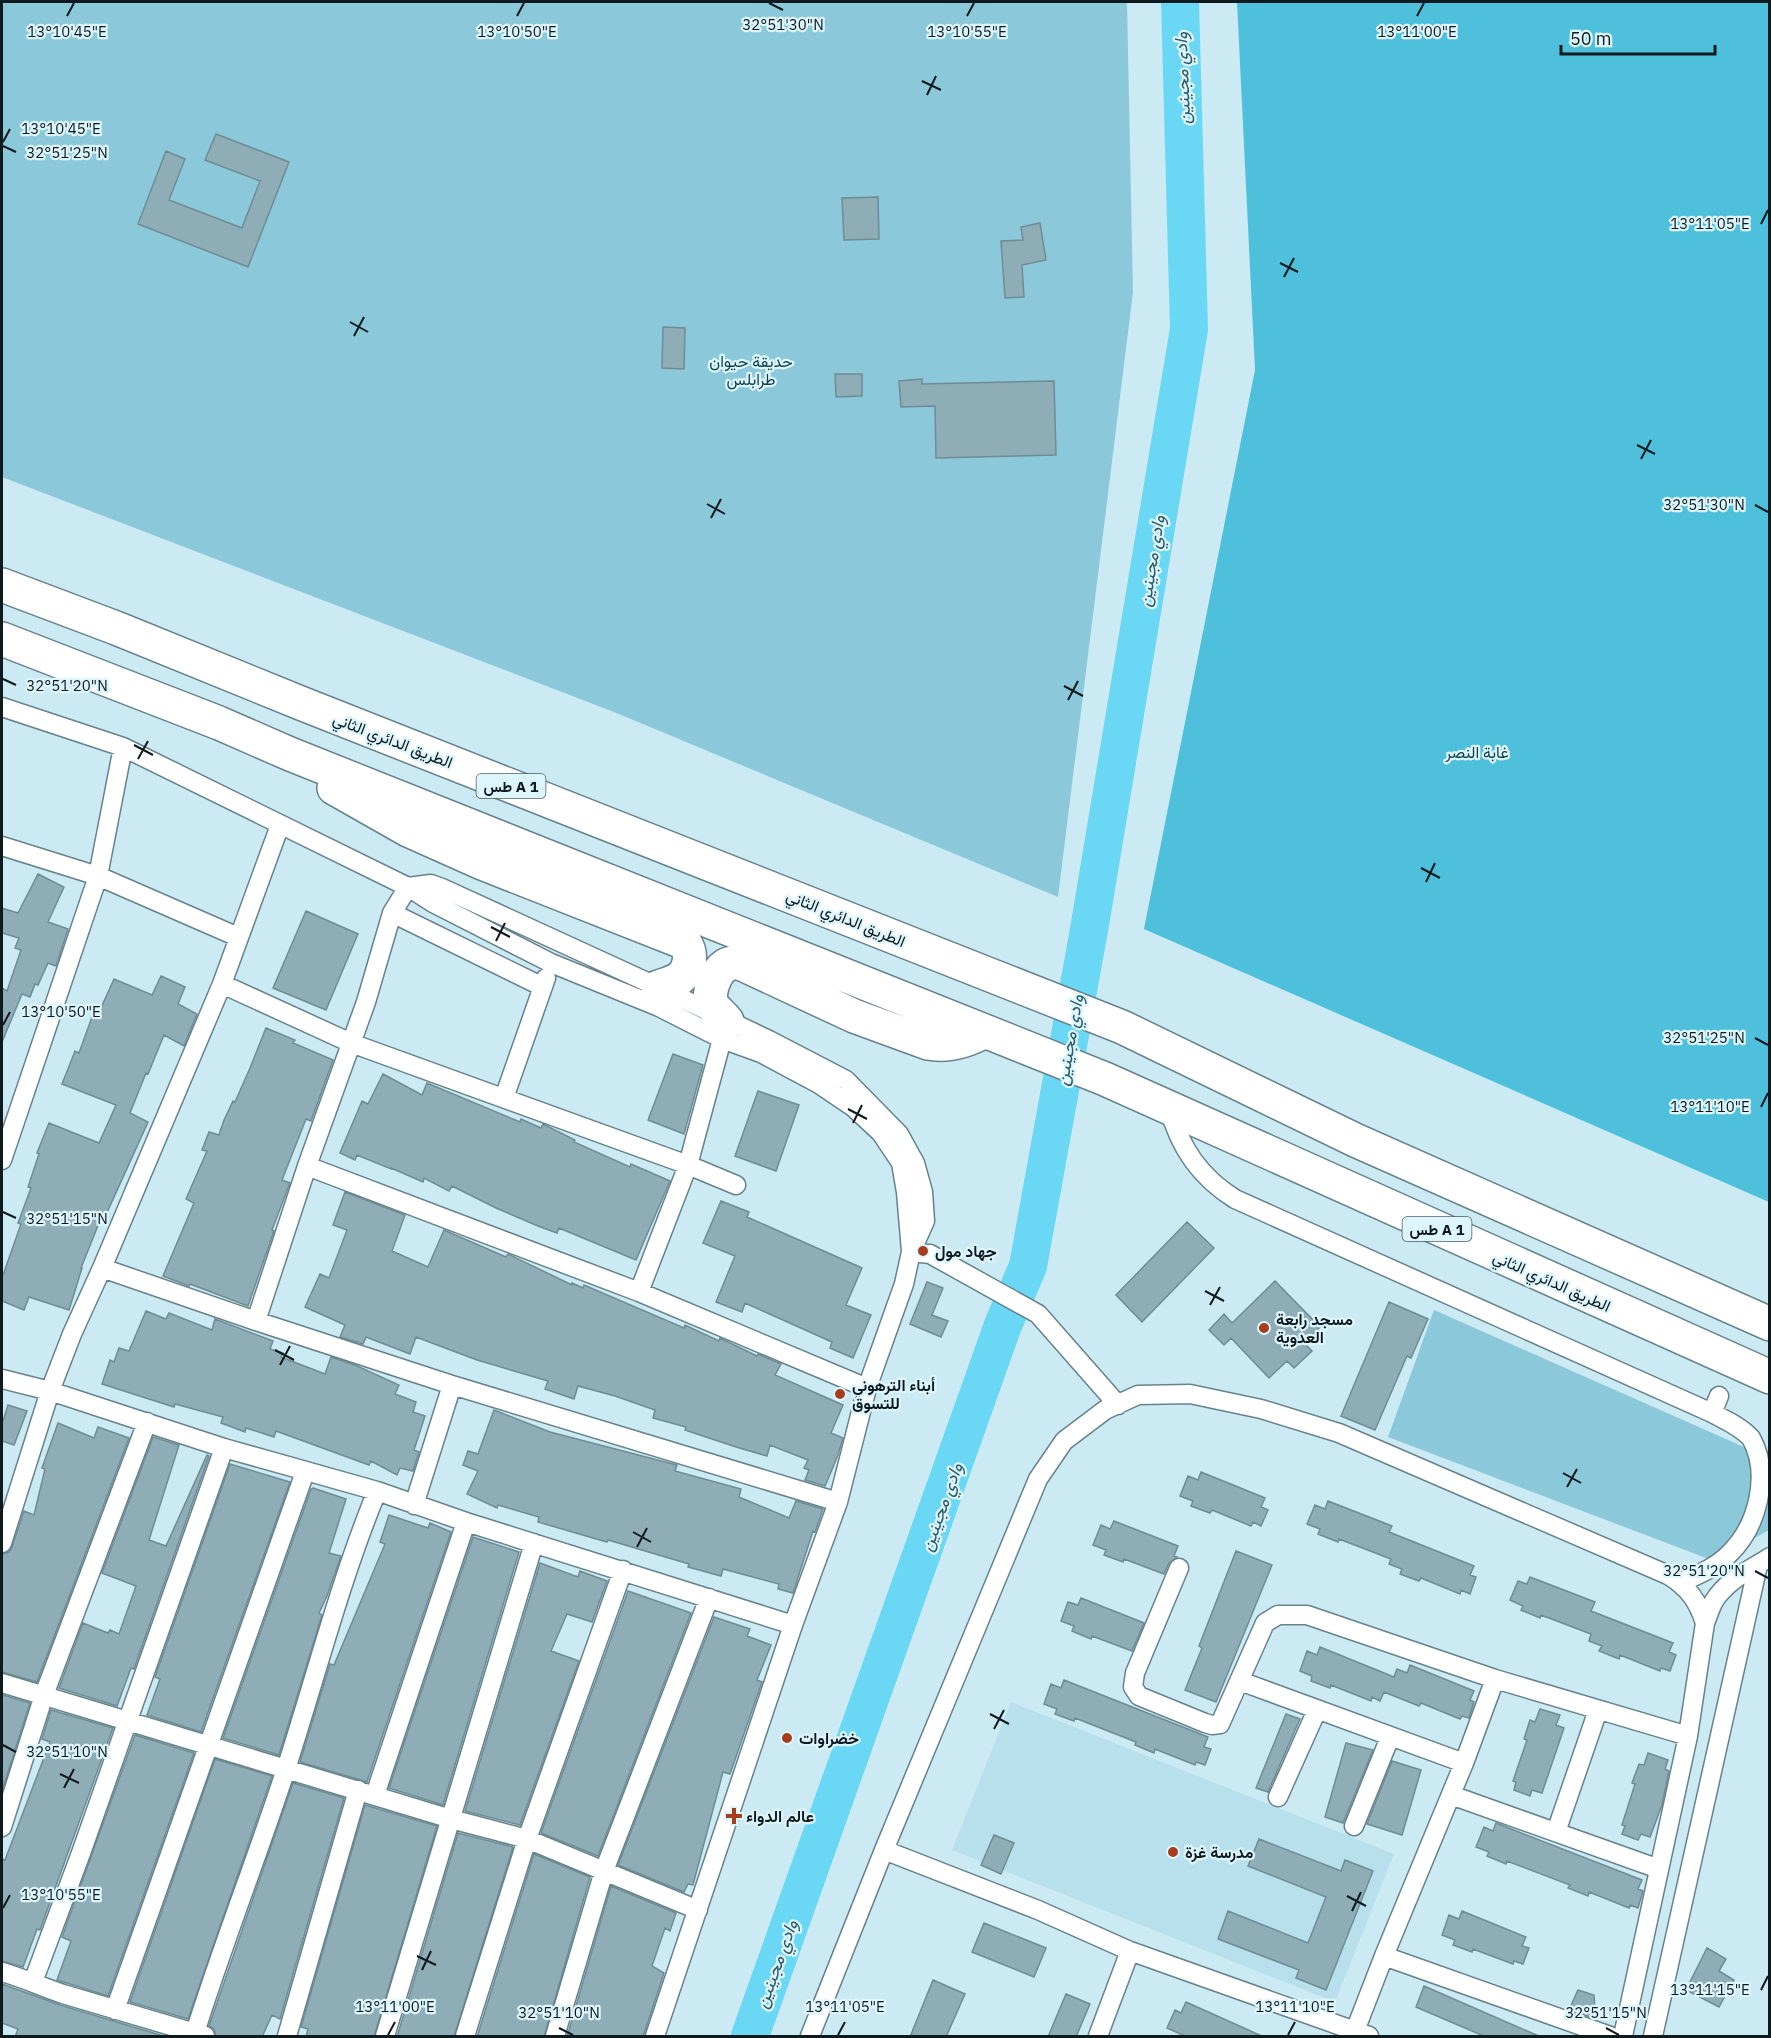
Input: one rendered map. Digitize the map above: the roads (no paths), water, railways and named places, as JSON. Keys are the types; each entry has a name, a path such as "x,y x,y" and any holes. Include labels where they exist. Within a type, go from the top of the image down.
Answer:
{"highway":[{"name":"الطريق الدائري الثاني","path":"2,585 116,628 1122,1027 1355,1140 1770,1324"},
{"path":"2,639 219,723 290,754 992,1034"},
{"path":"290,754 330,785 408,830 482,863 685,943 690,950 690,959 686,969 681,977 658,987"},
{"path":"725,1030 712,1005 711,995 718,973 724,966 740,963 854,1016 928,1043 940,1046 992,1034"},
{"name":"الطريق الدائري الثاني","path":"992,1034 1105,1079 1770,1377"}],"street":[{"path":"2,707 123,747 408,887 433,903 551,963 658,1007 725,1030 846,1080 899,1134 915,1163 923,1192 925,1221 911,1252 904,1284 867,1388 838,1502 793,1625 654,2037"},
{"path":"2,1160 98,876 123,747"},
{"path":"2,1543 50,1391 72,1334 222,984 280,825"},
{"path":"2,846 98,876 238,937"},
{"path":"408,887 431,884 442,888 658,987 725,1030"},
{"path":"256,1321 307,1166 366,1002 392,913 408,887"},
{"path":"392,913 543,987"},
{"path":"504,1098 551,963"},
{"path":"222,984 351,1043 688,1165 736,1185"},
{"path":"639,1292 688,1165 725,1030"},
{"path":"1169,1108 1177,1133 1189,1155 1209,1180 1235,1199 1715,1405 1730,1422 1750,1438 1758,1449 1765,1472 1764,1496 1748,1529 1728,1555 1715,1565 1680,1583"},
{"path":"307,1166 639,1292 867,1388"},
{"path":"911,1252 930,1254 1038,1314 1118,1405"},
{"path":"102,1268 452,1385 838,1502"},
{"path":"2,1379 50,1391 224,1448 377,1491 466,1522 793,1625"},
{"path":"414,1505 452,1385"},
{"path":"810,2037 884,1850 1038,1479 1064,1441 1105,1410 1138,1395 1190,1394 1261,1409 1339,1433 1668,1575 1692,1594 1701,1608 1705,1623"},
{"path":"2,1827 44,1695 147,1422"},
{"path":"33,1982 224,1448"},
{"path":"115,2010 305,1472"},
{"path":"2,1972 48,1989 198,2036 286,1768 330,1624 377,1491"},
{"path":"287,2037 366,1792 466,1522"},
{"path":"386,2037 534,1543"},
{"path":"1623,2037 1688,1736 1705,1623 1714,1601 1724,1589 1736,1578 1764,1561"},
{"path":"1653,2037 1764,1561"},
{"path":"1179,1568 1135,1673 1134,1692 1138,1696 1212,1725 1220,1724 1265,1623 1278,1615 1307,1615 1495,1679 1688,1736"},
{"path":"465,2037 527,1839 622,1570"},
{"path":"555,2037 604,1871 709,1598"},
{"path":"884,1850 1038,1910 1130,1951 1359,2035 1384,1956 1464,1763 1495,1679"},
{"path":"1240,1681 1464,1763"},
{"path":"2,1683 451,1819 527,1839 698,1910"},
{"path":"1278,1797 1317,1710"},
{"path":"1556,1832 1598,1710"},
{"path":"1354,1826 1390,1737"},
{"path":"1451,1795 1659,1869"},
{"path":"1098,2037 1130,1951"},
{"path":"1384,1956 1610,2037"}],"waterway":[{"name":"وادي مجينين","path":"750,2036 1003,1325 1028,1266 1089,930 1189,329 1180,2"}],"place":[{"name":"جهاد مول","path":"923,1251"},
{"name":"مسجد رابعة العدوية","path":"1264,1328"},
{"name":"أبناء الترهوني للتسوق","path":"840,1394"},
{"name":"خضراوات","path":"787,1738"},
{"name":"عالم الدواء","path":"734,1816"},
{"name":"مدرسة غزة","path":"1173,1852"}],"park label":[{"name":"حديقة حيوان طرابلس","path":"751,370"},
{"name":"غابة النصر","path":"1477,752"}]}
